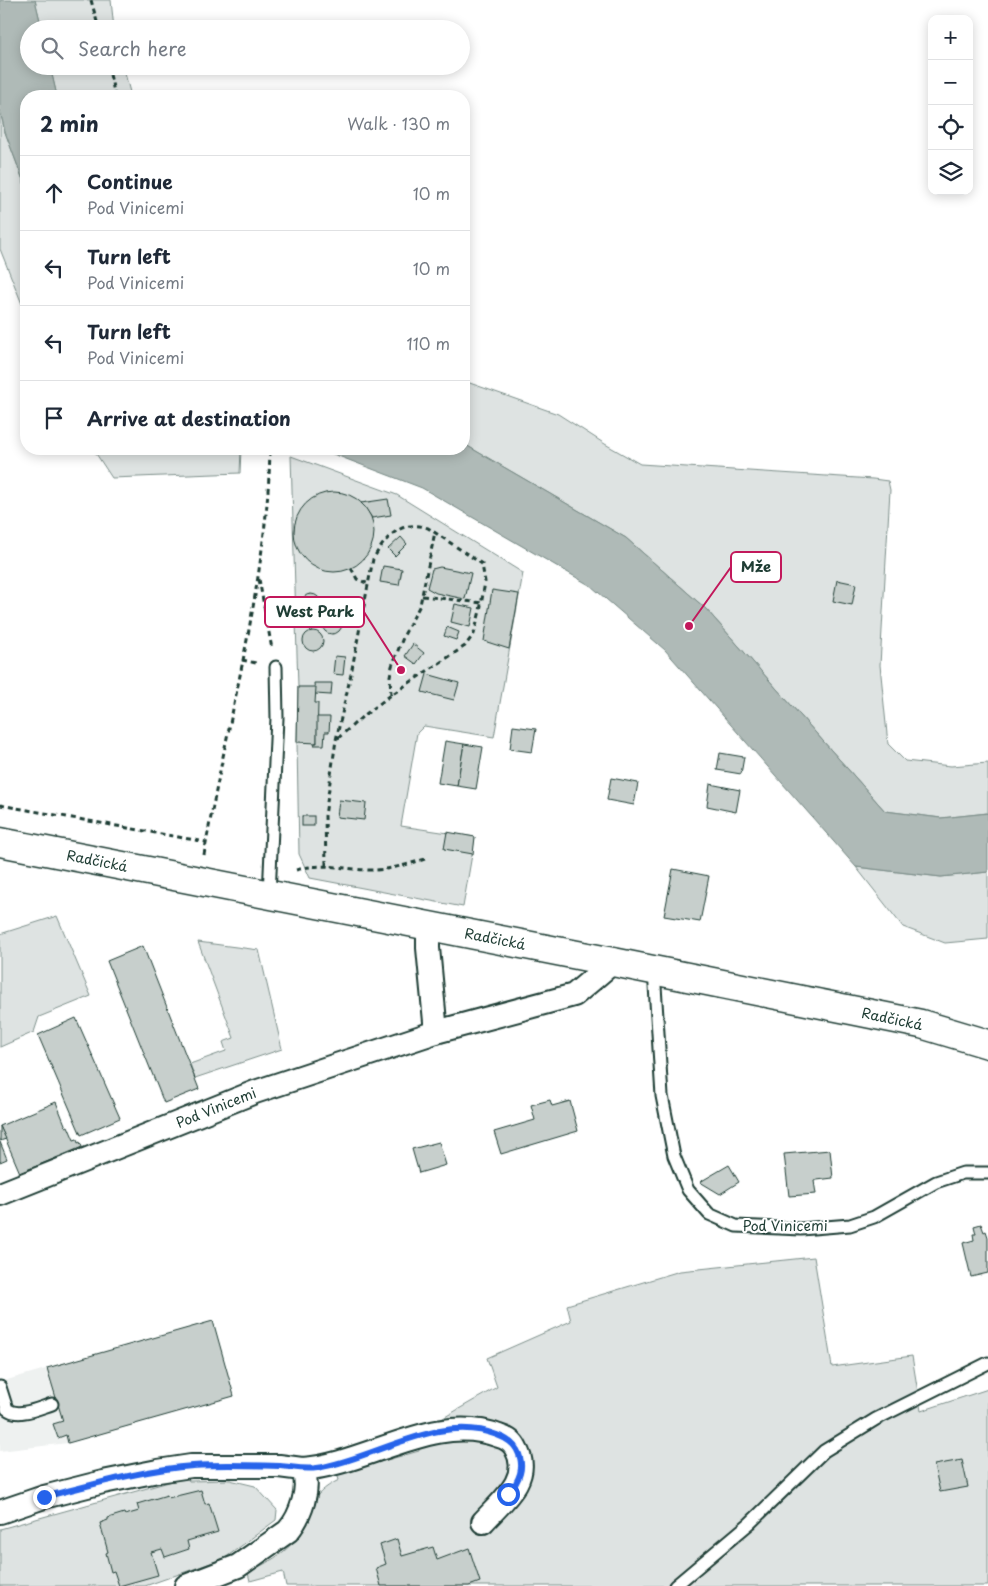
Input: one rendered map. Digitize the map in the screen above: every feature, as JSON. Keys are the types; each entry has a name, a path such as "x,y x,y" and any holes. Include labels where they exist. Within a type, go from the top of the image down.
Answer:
{"street":[{"name":"Radčická","path":"0,842 920,1024 988,1044"},
{"path":"428,926 428,948 436,1032"},
{"name":"Pod Vinicemi","path":"0,1194 255,1092 436,1032 574,995 613,962"},
{"path":"0,1512 44,1497 103,1482 158,1471 191,1466 279,1466 302,1469 334,1464 431,1433 453,1429 471,1429 492,1433 504,1438 514,1445 521,1457 522,1468 518,1481 483,1522"},
{"path":"186,1586 238,1566 288,1531 294,1524 305,1492 306,1480 302,1469"}],"lane":[{"path":"269,895 277,718 276,668"},
{"name":"Pod Vinicemi","path":"654,970 662,1096 674,1156 688,1190 710,1214 736,1226 801,1228 850,1225 874,1217 936,1182 964,1174 988,1173"},
{"path":"675,1586 750,1523 824,1451 876,1419 988,1363"},
{"path":"0,1387 7,1409 13,1413 52,1404"}],"path":[{"path":"92,0 96,20"},
{"path":"110,75 114,90"},
{"path":"0,804 206,842 258,577 270,476 270,455"},
{"path":"326,865 325,816 336,740 373,559 383,543 394,533 406,526 419,525 435,532 482,564 485,582 474,634 465,646 391,695 336,740"},
{"path":"391,695 390,676 392,666 404,635 420,605 435,532"},
{"path":"351,568 357,579 368,584"},
{"path":"258,577 276,668"},
{"path":"422,596 482,603"},
{"path":"305,868 326,865 375,870 397,867 425,859"}],"shaded area":[{"path":"0,0 35,0 40,20 20,20 20,75 52,75 56,90 20,90 20,172 5,132 0,110"},
{"path":"35,0 111,0 113,20 40,20"},
{"path":"52,75 125,75 129,90 56,90"},
{"path":"0,110 5,132 20,172 20,299 0,249"},
{"path":"470,383 558,414 640,464 888,481 890,490 880,665 888,744 905,761 951,766 988,763 988,813 941,818 885,811 706,609 626,538 470,447"},
{"path":"470,447 626,538 706,609 885,811 941,818 988,813 988,872 941,877 856,867 665,650 591,586 422,488 336,455 470,455"},
{"path":"97,455 241,455 240,473 112,478"},
{"path":"291,456 397,495 523,573 494,737 424,726 417,733 401,826 475,837 463,907 310,878 299,854 298,687"},
{"path":"856,867 941,877 988,872 988,939 945,943 903,927"},
{"path":"57,916 91,996 39,1017 34,1032 0,1047 0,934"},
{"path":"198,942 259,950 282,1049 195,1078 190,1064 226,1051 223,1042 234,1038"},
{"path":"814,1257 832,1367 912,1356 921,1411 988,1389 988,1586 286,1586 283,1572 250,1581 248,1573 287,1549 297,1537 316,1498 321,1492 339,1480 337,1474 419,1451 417,1433 497,1387 487,1358 571,1321 567,1305 680,1271"},
{"path":"213,1321 234,1396 68,1443 0,1451 0,1382"},
{"path":"187,1477 189,1481 230,1480 255,1486 277,1510 276,1520 225,1558 145,1586 0,1586 0,1529"}],"building":[{"path":"334,492 349,495 362,504 371,517 374,532 371,547 362,560 349,569 334,572 319,569 306,560 297,547 294,532 297,517 306,504 319,495"},
{"path":"388,499 391,515 372,518 361,503"},
{"path":"401,537 407,544 395,556 388,549"},
{"path":"383,566 402,569 399,585 380,582"},
{"path":"440,567 471,573 465,599 436,593 427,588 432,569"},
{"path":"837,580 856,584 852,605 833,601"},
{"path":"492,590 519,594 509,649 484,641"},
{"path":"311,594 318,597 321,604 318,611 311,614 304,611 301,604 304,597"},
{"path":"455,604 474,608 470,627 451,622"},
{"path":"332,614 339,617 342,624 339,631 332,634 325,631 322,624 325,617"},
{"path":"447,627 459,632 456,640 444,636"},
{"path":"313,631 320,634 323,641 320,648 313,651 306,648 303,641 306,634"},
{"path":"413,644 424,653 416,664 405,656"},
{"path":"335,656 345,657 343,675 333,674"},
{"path":"427,674 459,683 454,700 422,692"},
{"path":"314,683 332,683 331,695 315,694"},
{"path":"298,687 316,687 315,703 318,703 317,743 297,742"},
{"path":"317,717 330,717 329,732 325,732 324,745 314,745 317,743"},
{"path":"513,726 536,729 532,752 510,749"},
{"path":"445,741 464,744 457,786 438,783"},
{"path":"464,744 483,747 476,789 457,786"},
{"path":"720,753 744,757 741,774 717,770"},
{"path":"611,778 638,783 634,805 607,800"},
{"path":"710,784 740,790 736,812 707,806"},
{"path":"339,800 366,803 364,820 337,817"},
{"path":"302,816 314,816 314,826 302,826"},
{"path":"447,832 475,837 473,854 444,849"},
{"path":"673,869 709,876 700,922 664,916"},
{"path":"143,946 199,1089 164,1103 107,961"},
{"path":"76,1018 120,1118 81,1135 38,1035"},
{"path":"550,1100 552,1106 570,1101 578,1131 501,1154 494,1132 535,1120 531,1105"},
{"path":"56,1102 66,1127 68,1126 74,1140 77,1139 82,1147 20,1173 0,1126"},
{"path":"0,1126 6,1139 0,1141"},
{"path":"0,1142 7,1159 0,1162"},
{"path":"439,1142 446,1165 419,1173 412,1149"},
{"path":"830,1150 833,1178 814,1181 816,1194 789,1196 784,1154"},
{"path":"729,1165 739,1182 720,1194 700,1182"},
{"path":"981,1224 988,1237 988,1273 971,1277 963,1243 974,1240 973,1234 976,1234 974,1226"},
{"path":"213,1321 234,1396 68,1443 66,1435 58,1438 53,1424 63,1421 47,1368"},
{"path":"962,1460 968,1487 940,1492 934,1465"},
{"path":"201,1490 205,1504 209,1503 218,1532 187,1541 189,1549 165,1557 162,1549 151,1552 158,1575 119,1586 114,1571 111,1572 100,1523 108,1520 108,1518 124,1513 125,1515 139,1511 137,1504 167,1495 168,1498"},
{"path":"397,1539 402,1556 433,1547 437,1560 469,1548 480,1582 469,1586 381,1586 376,1568 386,1564 380,1545"}],"place":[{"name":"Mže","path":"689,626"},
{"name":"West Park","path":"401,670"}],"route":[{"path":"44,1497 103,1482 191,1466 230,1465 279,1466 302,1469 319,1468 400,1442 453,1429 471,1429 492,1433 514,1445 521,1457 522,1468 518,1481 508,1494"}]}
